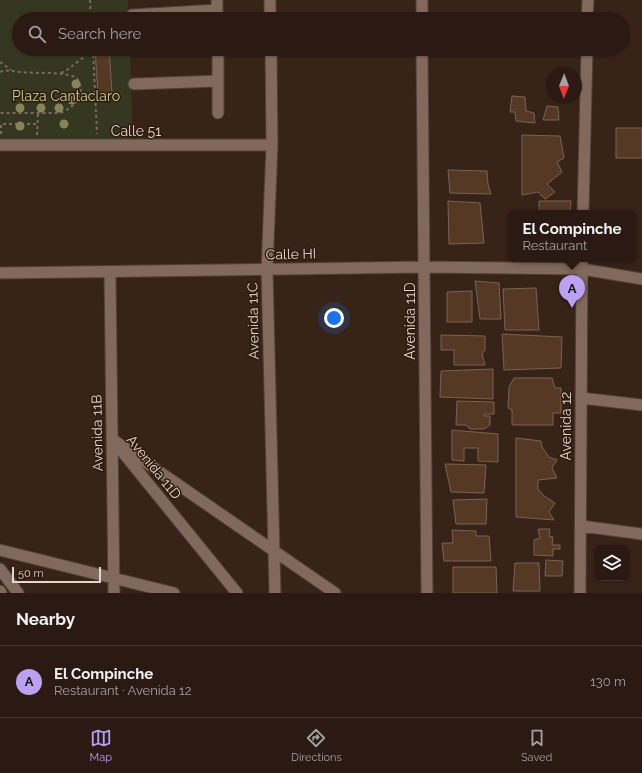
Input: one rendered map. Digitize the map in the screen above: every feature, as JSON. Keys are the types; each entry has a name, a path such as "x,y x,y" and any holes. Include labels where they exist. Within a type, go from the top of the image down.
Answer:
{"street":[{"path":"270,0 270,12"},
{"path":"422,0 422,12"},
{"path":"588,0 588,12"},
{"path":"183,12 217,10"},
{"path":"218,56 218,113"},
{"name":"Avenida 11C","path":"271,56 272,145 266,270 275,593"},
{"name":"Avenida 11D","path":"422,56 427,593"},
{"path":"583,210 587,56"},
{"path":"134,84 218,81"},
{"name":"Calle 51","path":"1,145 272,145"},
{"name":"Calle HI","path":"0,273 582,264 642,279"},
{"name":"Avenida 12","path":"580,593 582,264"},
{"name":"Avenida 11B","path":"110,272 114,593"},
{"path":"581,398 642,406"},
{"name":"Avenida 11D","path":"112,439 237,593"},
{"name":"Avenida 11D","path":"112,439 335,593"},
{"path":"580,526 642,534"},
{"path":"0,550 174,593"},
{"path":"0,569 18,593"}],"path":[{"path":"90,0 91,12"},
{"path":"60,73 67,70 85,56"},
{"path":"93,56 98,146"},
{"path":"0,62 11,70"},
{"path":"0,72 11,70 20,72 60,73 76,77 80,82 80,95 77,103 68,110 60,113 38,114 0,113"},
{"path":"37,146 38,114"},
{"path":"1,145 1,124 38,124"}],"green space":[{"name":"Plaza Cantaclaro","path":"0,0 128,0 128,12 12,12 12,56 130,56 133,143 0,143"}],"building":[{"path":"95,56 109,56 112,93 98,93"},
{"path":"512,96 525,97 526,111 534,113 535,123 516,121 515,112 510,112"},
{"path":"547,106 558,107 559,120 543,120"},
{"path":"616,128 642,128 642,158 616,158"},
{"path":"522,135 560,136 564,158 557,162 562,172 547,184 555,192 545,199 538,192 522,195"},
{"path":"448,170 487,171 488,184 491,194 450,193"},
{"path":"448,201 480,203 484,243 449,244"},
{"path":"539,201 571,201 570,210 539,210"},
{"path":"475,281 499,283 501,319 480,319"},
{"path":"536,288 539,330 505,330 503,289"},
{"path":"472,291 472,322 447,322 447,292"},
{"path":"502,334 562,337 561,368 504,370"},
{"path":"441,335 485,336 485,350 482,354 485,365 454,365 454,350 441,350"},
{"path":"493,369 493,399 440,397 441,371"},
{"path":"514,378 552,378 555,388 561,388 561,413 553,413 553,425 512,425 512,410 508,408 509,387"},
{"path":"457,401 494,402 494,414 484,414 484,416 490,416 490,425 484,429 470,429 466,425 456,425"},
{"path":"452,430 498,434 498,462 478,461 478,448 464,448 464,461 452,460"},
{"path":"516,438 541,441 542,447 549,457 557,460 552,468 557,478 538,480 538,489 544,496 555,503 549,512 554,520 516,517"},
{"path":"445,464 486,465 484,493 451,492"},
{"path":"487,499 486,524 456,524 453,500"},
{"path":"538,529 550,529 549,536 553,537 552,545 560,545 560,549 553,549 553,556 534,555 534,540 540,538"},
{"path":"452,530 476,531 476,536 489,536 491,561 444,561 442,543 453,543"},
{"path":"546,560 563,561 562,576 545,576"},
{"path":"515,563 539,563 540,591 513,591"},
{"path":"453,567 496,567 497,593 453,593"}],"place":[{"name":"El Compinche","path":"572,308"}]}
